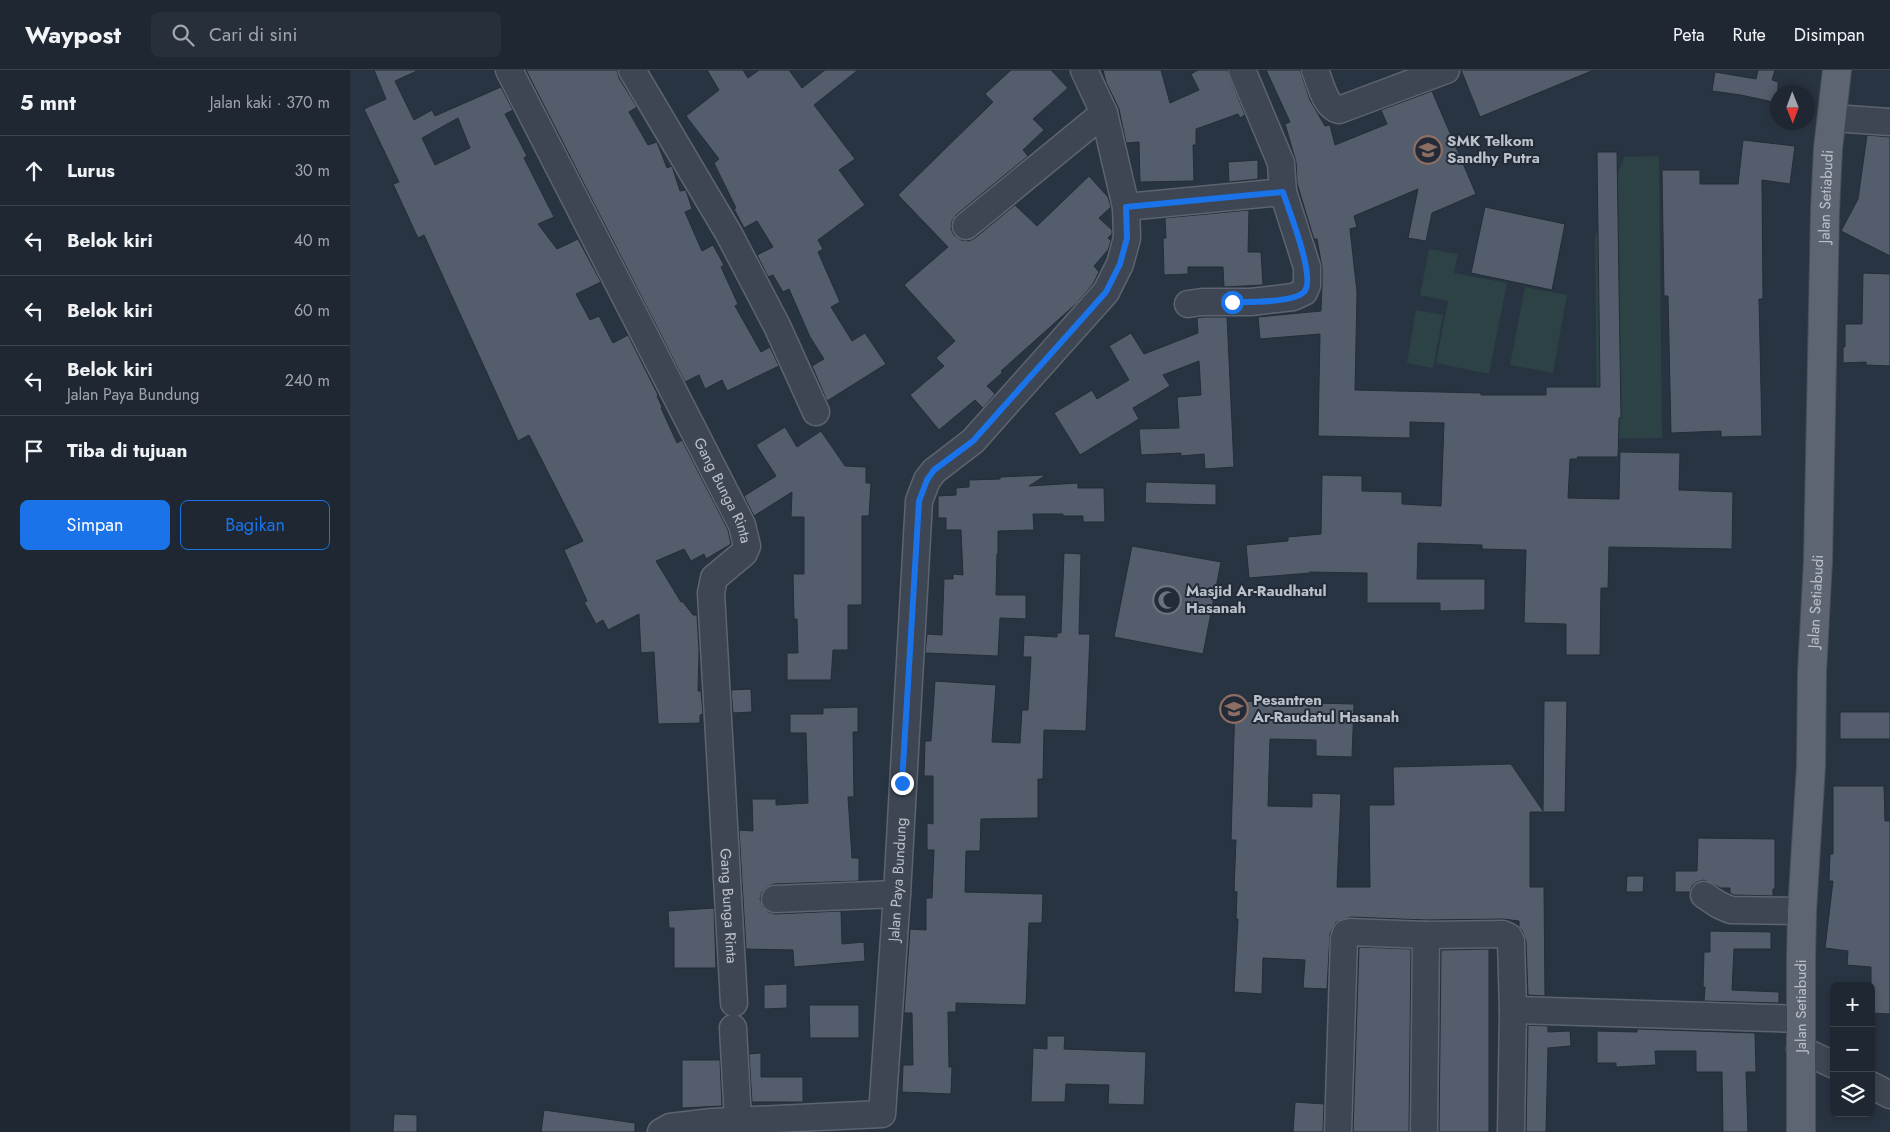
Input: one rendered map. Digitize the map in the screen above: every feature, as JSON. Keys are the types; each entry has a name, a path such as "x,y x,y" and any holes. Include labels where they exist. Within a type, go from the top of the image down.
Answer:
{"main road":[{"name":"Jalan Setiabudi","path":"1801,1132 1802,911 1811,766 1812,672 1818,561 1825,210 1828,149 1837,70"}],"street":[{"name":"Gang Bunga Rinta","path":"510,70 742,525 746,537 744,553 714,578 711,593 738,1120"},
{"path":"632,70 729,234 772,317 816,412"},
{"name":"Jalan Paya Bundung","path":"738,1120 882,1114 897,894 919,501 927,480 934,470 973,441 1106,292 1120,264 1127,238 1126,207 1104,113 1084,70"},
{"path":"1188,304 1259,301 1292,297 1304,292 1308,285 1307,267 1283,192 1281,163 1242,70"},
{"path":"1315,70 1330,104 1335,110 1339,110 1446,70"},
{"path":"966,226 1104,113"},
{"path":"1833,118 1890,122"},
{"path":"1126,207 1283,192"},
{"path":"775,899 897,894"},
{"path":"1704,895 1731,910 1802,911"},
{"path":"1338,1132 1344,935 1350,932 1426,935 1503,934 1509,937 1511,941 1513,1010 1511,1132"},
{"path":"1424,1132 1426,935"},
{"path":"1513,1010 1801,1019"},
{"path":"1800,1049 1830,1063"},
{"path":"1875,1087 1890,1095"},
{"path":"661,1132 670,1127 738,1120"}],"green space":[{"path":"1659,156 1662,438 1597,439 1595,237 1624,157"},
{"path":"1429,249 1458,254 1454,273 1507,283 1489,374 1436,363 1448,301 1420,295"},
{"path":"1525,287 1567,295 1553,373 1510,365"},
{"path":"1416,310 1443,315 1433,368 1407,363"}],"building":[{"path":"374,70 419,70 395,81 414,120 432,110 435,116 501,87 513,110 505,114 527,156 524,158 554,217 538,224 557,249 578,239 601,282 576,294 590,320 599,316 613,343 628,335 658,395 661,408 677,443 682,440 728,530 731,544 706,559 704,554 691,561 684,549 656,561 681,602 693,615 697,615 699,650 698,691 701,691 703,714 700,715 700,723 658,724 654,652 641,653 639,614 608,630 603,620 596,624 584,602 587,601 564,550 583,541 529,435 518,441 424,235 418,238 393,184 399,182 364,109 386,99","holes":["458,118 470,148 435,165 422,138"]},
{"path":"526,70 617,70 619,78 637,107 629,112 648,145 657,142 667,168 672,166 680,191 686,190 692,209 685,212 702,251 713,245 724,265 721,267 738,304 735,306 761,352 770,347 779,366 727,391 722,380 705,389 699,375 685,382"},
{"path":"707,70 743,70 748,78 759,70 789,70 802,88 825,70 858,70 814,105 855,159 839,170 865,205 818,240 823,249 818,252 840,302 831,307 852,341 865,333 886,364 827,401 812,366 824,359 810,337 789,289 783,292 773,275 768,277 757,255 773,247 757,221 744,228 714,163 719,159 686,116 719,90"},
{"path":"1011,70 1051,70 1068,88 1033,119 1044,130 1023,150 1028,156 956,215 952,221 951,229 954,235 961,240 969,241 1015,205 1037,226 1089,176 1108,197 1111,207 1099,218 1112,230 1112,234 1108,238 1111,241 1108,250 1094,266 1099,272 1093,284 1077,303 1001,371 1003,372 987,386 995,394 983,408 975,400 939,430 910,395 944,366 936,358 955,341 904,285 948,247 898,195 993,102 985,94"},
{"path":"1103,70 1161,70 1170,103 1199,90 1191,74 1198,70 1227,70 1245,115 1240,118 1238,114 1196,129 1196,145 1193,145 1194,181 1140,182 1139,142 1126,143 1119,109 1106,82"},
{"path":"1266,70 1300,70 1310,100 1325,126 1330,125 1335,145 1387,124 1381,110 1432,91 1476,194 1432,213 1426,241 1408,238 1418,189 1354,216 1357,227 1350,229 1357,292 1355,390 1481,393 1481,395 1546,395 1546,387 1600,387 1597,152 1617,152 1621,418 1619,418 1618,457 1577,457 1578,459 1570,459 1568,498 1619,499 1620,452 1680,453 1679,490 1733,492 1732,549 1609,547 1608,588 1601,588 1600,655 1566,655 1566,624 1524,623 1526,550 1482,549 1482,545 1418,543 1417,579 1485,579 1485,610 1440,611 1440,603 1367,603 1367,573 1310,572 1249,578 1246,545 1288,541 1288,537 1321,534 1322,475 1362,476 1362,491 1402,492 1402,504 1441,506 1444,423 1410,422 1410,438 1318,436 1320,334 1260,339 1258,317 1321,311 1322,285 1322,267 1317,239 1314,239 1297,183 1296,162 1285,124 1290,122"},
{"path":"1461,70 1594,70 1480,117"},
{"path":"1758,70 1775,70 1772,80 1778,82 1778,85 1770,85 1770,101 1712,91 1715,72 1756,79"},
{"path":"1867,135 1890,137 1890,256 1841,231 1858,199"},
{"path":"1743,140 1795,146 1790,184 1762,180 1763,299 1759,299 1762,436 1721,437 1721,431 1671,433 1668,296 1664,296 1662,170 1700,170 1700,184 1738,184"},
{"path":"1258,160 1258,179 1229,182 1228,162"},
{"path":"1485,207 1565,224 1552,290 1471,273"},
{"path":"1249,210 1248,252 1261,252 1263,285 1224,287 1223,267 1188,267 1188,274 1164,275 1163,238 1166,238 1165,218"},
{"path":"1863,273 1890,274 1890,366 1866,365 1866,362 1843,363 1845,324 1862,324"},
{"path":"1227,317 1234,467 1205,469 1204,454 1181,456 1181,453 1141,455 1139,429 1179,428 1177,397 1201,395 1199,361 1163,375 1170,386 1133,408 1139,419 1080,455 1054,413 1092,390 1097,399 1129,380 1109,346 1131,333 1144,354 1198,333 1197,318"},
{"path":"785,427 797,447 821,431 845,466 866,467 866,483 871,483 869,516 862,516 862,605 848,605 848,650 833,650 831,680 787,680 787,653 798,653 797,619 794,619 793,574 804,574 804,517 791,517 792,492 754,516 744,496 776,476 756,445"},
{"path":"1046,475 1029,486 1078,483 1078,488 1104,488 1105,522 1083,522 1083,516 1033,514 1034,530 998,531 996,595 1026,595 1026,619 1000,618 998,656 925,653 927,634 942,635 944,579 953,579 953,574 963,575 961,530 946,530 946,518 938,518 938,496 956,495 956,488 969,487 969,480"},
{"path":"1146,482 1216,484 1216,505 1145,503"},
{"name":"Masjid Ar-Raudhatul Hasanah","path":"1132,546 1221,562 1203,654 1114,637"},
{"path":"1064,553 1081,554 1079,634 1090,634 1086,731 1044,730 1043,779 1038,779 1038,818 981,819 980,851 966,851 965,892 1043,894 1042,923 1029,923 1026,1005 956,1003 956,1012 948,1012 949,1067 952,1067 951,1094 902,1092 903,1065 913,1065 912,1013 904,1013 910,929 926,930 926,898 932,898 934,850 927,850 927,823 933,824 933,776 924,776 925,741 931,741 935,681 996,685 992,742 1020,743 1022,710 1028,710 1031,657 1023,657 1024,635 1057,637 1057,633 1061,633"},
{"path":"751,689 752,712 733,713 731,690"},
{"path":"1235,701 1354,704 1352,757 1316,756 1316,740 1270,739 1268,806 1312,807 1312,793 1341,794 1337,887 1370,887 1369,805 1394,805 1393,767 1511,764 1543,811 1544,701 1567,701 1565,812 1530,812 1530,887 1544,887 1545,996 1528,995 1526,941 1519,927 1519,921 1503,919 1426,920 1351,917 1336,922 1330,934 1327,989 1303,988 1305,960 1263,958 1262,994 1234,992 1238,919 1236,919 1237,892 1234,891 1236,840 1231,840"},
{"path":"858,707 858,732 853,732 854,797 848,797 852,858 859,858 859,881 774,884 762,892 760,899 763,907 768,912 775,914 841,911 842,944 864,942 865,961 794,967 793,950 746,949 739,830 753,831 752,799 776,799 776,805 808,803 806,733 790,733 790,714 823,714 823,708"},
{"path":"1840,712 1890,712 1890,739 1840,739"},
{"path":"1833,786 1884,786 1885,821 1890,821 1890,1014 1875,1013 1875,982 1871,982 1871,967 1847,965 1848,951 1825,948 1833,881 1829,881 1830,854 1833,854"},
{"path":"1698,838 1775,839 1775,889 1773,889 1773,896 1734,895 1730,893 1730,888 1721,888 1704,880 1692,886 1690,892 1675,892 1675,871 1697,871"},
{"path":"1627,876 1644,876 1643,892 1626,892"},
{"path":"714,908 716,968 674,968 674,928 669,928 668,911"},
{"path":"1710,931 1771,932 1771,949 1734,949 1732,990 1779,992 1779,1003 1704,1001 1704,952 1710,952"},
{"path":"1359,947 1411,949 1409,1132 1353,1132"},
{"path":"1489,949 1489,1132 1439,1132 1441,950"},
{"path":"787,984 787,1008 764,1009 764,985"},
{"path":"809,1005 859,1005 859,1038 810,1038"},
{"path":"1528,1025 1548,1026 1548,1032 1570,1031 1571,1046 1548,1048 1546,1132 1526,1132"},
{"path":"1637,1029 1755,1033 1756,1072 1746,1072 1748,1132 1723,1132 1722,1072 1696,1072 1696,1051 1655,1051 1656,1065 1616,1067 1616,1063 1597,1063 1597,1031 1637,1032"},
{"path":"1047,1036 1065,1036 1064,1049 1146,1052 1144,1105 1108,1104 1109,1085 1066,1084 1065,1102 1031,1102 1033,1048 1047,1049"},
{"path":"761,1053 761,1077 803,1077 803,1102 752,1102 749,1054"},
{"path":"682,1060 720,1060 722,1106 682,1108"},
{"path":"1295,1102 1324,1104 1323,1132 1293,1132"},
{"path":"544,1110 635,1123 635,1132 541,1132"},
{"path":"394,1114 417,1115 417,1132 393,1132"}],"place":[{"name":"SMK Telkom Sandhy Putra","path":"1428,150"},
{"name":"Masjid Ar-Raudhatul Hasanah","path":"1167,600"},
{"name":"Pesantren Ar-Raudatul Hasanah","path":"1234,709"}],"route":[{"path":"902,783 919,501 927,480 934,470 973,441 1106,292 1120,264 1127,238 1126,207 1283,192 1307,267 1308,285 1304,292 1292,297 1251,302 1232,302"}]}
